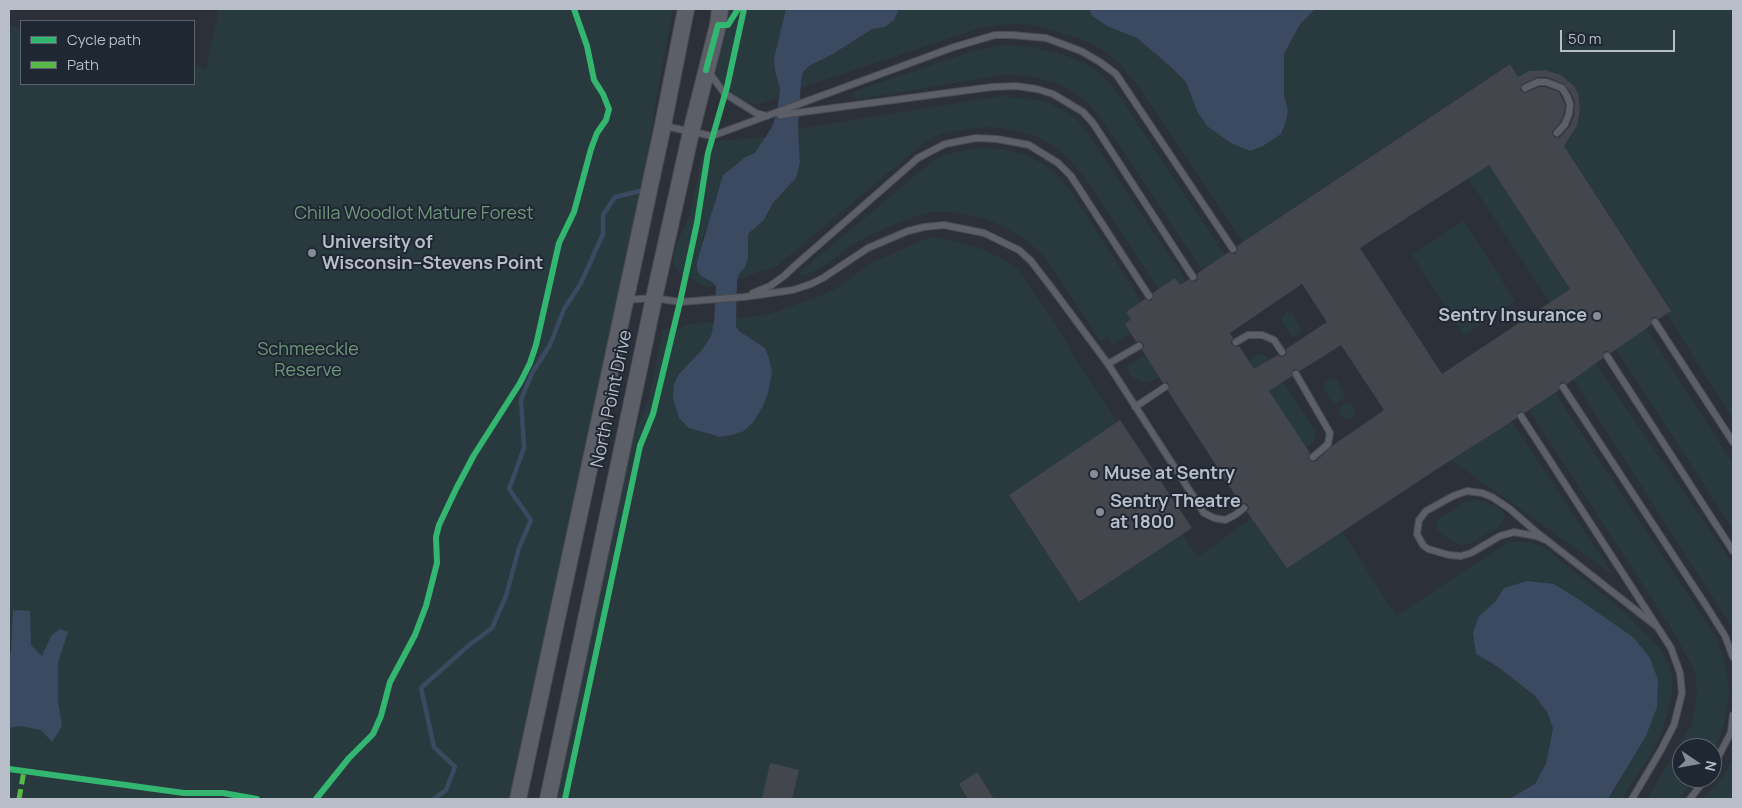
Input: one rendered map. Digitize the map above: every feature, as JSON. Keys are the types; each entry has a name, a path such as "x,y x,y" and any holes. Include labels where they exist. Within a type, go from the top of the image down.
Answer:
{"street":[{"name":"North Point Drive","path":"518,799 663,126 686,9"},
{"name":"North Point Drive","path":"548,799 654,298 691,132 718,25 720,9"}],"lane":[{"path":"663,126 712,136 954,47 995,35 1030,36 1063,44 1081,51 1116,74 1233,249"},
{"path":"706,70 724,93 741,105 756,113 767,116 992,87 1016,86 1037,89 1053,94 1083,112 1093,123 1193,276"},
{"path":"1525,88 1538,82 1546,82 1562,88 1568,96 1570,104 1569,114 1565,124 1557,133"},
{"path":"744,297 770,286 784,276 918,158 945,144 976,138 997,138 1029,146 1058,163 1071,176 1149,296"},
{"path":"624,300 654,298 680,302 744,297 793,290 823,278 868,248 908,231 944,225 984,233 1019,250 1031,261 1108,364 1204,513 1214,518 1225,520 1236,515 1244,508"},
{"path":"1656,322 1733,442"},
{"path":"1236,342 1248,336 1262,335 1274,340 1282,352"},
{"path":"1108,364 1139,346"},
{"path":"1606,356 1733,551"},
{"path":"1296,374 1330,434 1328,444 1313,457"},
{"path":"1135,407 1165,387"},
{"path":"1563,387 1707,607 1724,636 1733,657"},
{"path":"1521,416 1671,648 1680,673 1682,693 1674,726 1632,799"},
{"path":"1548,541 1536,536 1514,532 1500,536 1471,553 1455,556 1428,549 1419,540 1417,534 1419,520 1426,511 1460,493 1474,491 1492,497 1502,503 1656,626"},
{"path":"1722,750 1731,732 1733,715"},
{"path":"1690,799 1698,788"}],"green space":[{"name":"Schmeeckle Reserve","path":"219,9 673,9 658,88 624,300 518,799 9,799 9,25 20,28 20,85 195,85 195,66 206,69"},
{"path":"729,9 786,9 774,58 780,89 778,97 759,104 749,103 723,86 717,75 716,67"},
{"path":"899,9 1090,9 1091,15 1137,38 1171,67 1186,82 1191,96 1223,137 1231,143 1281,134 1288,110 1284,96 1284,54 1298,29 1315,9 1733,9 1733,419 1667,314 1671,310 1563,144 1569,139 1577,126 1580,110 1578,93 1574,86 1561,75 1554,72 1536,70 1529,71 1518,78 1509,64 1243,242 1138,86 1121,65 1105,51 1084,40 1036,25 1010,24 983,27 800,88 803,72 809,66 833,54 872,29 885,27 894,20"},
{"path":"1002,45 1032,47 1067,56 1084,63 1109,83 1225,255 1202,270 1101,118 1083,98 1056,83 1019,75 1002,75 856,100 853,96 855,91 973,51"},
{"path":"1001,96 1044,101 1063,110 1077,120 1087,132 1186,281 1180,285 1175,278 1159,290 1089,183 1073,163 1057,148 1037,137 1015,130 992,127 954,131 939,135 925,142 778,265 737,280 748,252 748,235 796,178 800,162 798,129"},
{"path":"766,137 755,154 744,158 731,167 716,194 712,214 703,238 701,276 716,286 706,287 681,273 675,268 673,262 677,243 689,217 702,157 715,143 721,141"},
{"path":"990,148 1025,155 1042,163 1056,174 1070,190 1141,301 1126,312 1131,319 1125,324 1130,333 1114,345 1108,336 1101,341 1044,256 1024,238 1001,225 980,217 952,212 931,212 902,221 867,236 829,263 811,273 799,276 800,272 934,160 948,154 971,149"},
{"path":"1489,165 1570,289 1550,302 1468,178"},
{"path":"1464,221 1515,301 1464,336 1412,254"},
{"path":"933,237 982,249 1003,259 1018,270 1056,324 1075,358 1117,422 1009,495 1079,602 1182,534 1198,557 1252,518 1342,531 1396,616 1507,543 1518,541 1532,543 1545,548 1627,614 1660,649 1669,664 1672,676 1672,694 1663,728 1655,747 1622,799 1608,799 1619,783 1633,637 1606,619 1504,588 1495,602 1479,616 1487,662 1498,667 1534,695 1547,712 1553,728 1546,765 1535,784 1509,799 557,799 630,446 649,397 663,329 680,329 689,324 714,322 711,336 701,351 679,374 674,384 707,434 720,437 732,435 765,348 739,331 736,326 736,318 766,315 823,295 837,288 868,265"},
{"path":"1287,312 1293,314 1301,329 1301,332 1294,337 1291,336 1282,321 1281,317"},
{"path":"1646,328 1733,464 1733,529 1616,349"},
{"path":"1258,354 1268,358 1316,433 1314,442 1307,448 1248,361"},
{"path":"1145,355 1159,377 1145,383 1131,377 1127,369 1128,365"},
{"path":"1595,363 1733,564 1733,629 1573,379"},
{"path":"1333,378 1337,380 1345,396 1337,403 1332,402 1323,388 1324,383"},
{"path":"1555,393 1716,638 1727,672 1729,692 1723,729 1719,738 1684,738 1692,724 1697,690 1695,671 1670,626 1529,410"},
{"path":"1344,403 1350,403 1355,408 1353,417 1344,419 1339,414 1339,408"},
{"path":"1511,421 1613,575 1451,460"},
{"path":"1476,499 1496,506 1504,512 1505,518 1498,528 1469,544 1460,545 1451,541 1437,530 1436,523 1440,518 1463,503"},
{"path":"1672,757 1672,788 1687,788 1678,799 1647,799"},
{"path":"1733,759 1733,799 1704,799 1714,788 1722,788 1723,777"}],"water":[{"path":"786,9 899,9 894,20 885,27 872,29 833,54 809,66 803,72 798,129 800,162 796,178 773,203 764,220 748,234 748,258 737,281 736,326 739,331 765,348 772,372 768,393 754,421 744,431 720,437 689,428 679,418 673,398 674,384 679,374 701,351 711,336 714,322 716,286 701,276 697,270 697,262 723,175 744,158 755,153 772,127 777,112 780,89 774,58"},
{"path":"1090,9 1315,9 1299,26 1284,54 1284,96 1288,110 1281,134 1263,146 1250,151 1231,143 1207,126 1197,111 1186,82 1171,67 1137,38 1107,26 1091,15"},
{"path":"1527,581 1554,584 1578,599 1633,637 1650,658 1658,680 1657,707 1646,736 1608,799 1509,799 1535,784 1546,764 1553,728 1547,712 1534,695 1498,667 1476,654 1473,633 1479,616 1495,602 1504,588"},
{"path":"13,610 30,611 31,645 42,656 51,636 60,629 68,632 58,663 58,701 62,726 52,742 41,730 20,726 9,728 9,655 11,652"}],"building":[{"name":"Sentry Insurance","path":"1510,64 1518,77 1529,71 1545,70 1561,75 1574,86 1578,93 1580,110 1577,126 1564,146 1671,311 1659,319 1652,318 1651,325 1611,353 1604,352 1603,358 1567,384 1560,383 1559,390 1525,413 1518,412 1517,418 1287,568 1247,512 1249,509 1248,505 1245,503 1241,504 1168,391 1169,385 1167,382 1163,383 1142,350 1143,343 1136,342 1125,324 1131,319 1126,312 1145,299 1152,300 1153,293 1175,278 1180,285 1189,279 1193,282 1196,281 1197,274 1202,270 1229,252 1236,253 1237,246","holes":["1538,77 1547,77 1564,84 1571,93 1575,102 1574,115 1570,126 1559,138 1554,137 1552,132 1561,121 1564,113 1565,105 1559,92 1539,87 1525,93 1520,90 1522,84","1489,165 1570,289 1442,374 1360,248","1302,284 1327,322 1286,349 1287,354 1284,356 1280,357 1278,355 1254,369 1239,346 1232,345 1233,338 1230,333","1341,345 1384,410 1332,446 1316,461 1312,462 1308,458 1310,453 1269,391 1292,376 1293,370 1300,371"]},
{"name":"Sentry Theatre at 1800","path":"1120,420 1192,528 1079,602 1009,495"},
{"path":"770,763 799,770 792,799 762,799"},
{"path":"977,772 994,799 968,799 959,784"}],"waterway":[{"path":"434,799 446,790 455,767 434,747 421,688 468,646 492,628 506,596 519,548 531,520 509,489 524,448 521,400 532,373 550,345 564,309 581,283 603,234 603,215 615,197 644,190"}],"marked path":[{"path":"19,799 24,771"}],"cycle path":[{"path":"316,799 349,758 373,734 381,716 390,682 415,635 426,606 437,563 436,537 439,525 474,455 520,383 536,345 559,243 574,212 591,149 597,133 606,120 609,109 603,94 594,80 587,46 574,9"},
{"path":"706,70 718,25 728,25 738,9"},
{"path":"565,799 640,446 653,414 680,302 697,223 708,153 727,87 744,9"},
{"path":"9,769 184,793 223,793 257,799"}],"place":[{"name":"University of Wisconsin–Stevens Point","path":"312,253"},
{"name":"Sentry Insurance","path":"1597,316"},
{"name":"Muse at Sentry","path":"1094,474"},
{"name":"Sentry Theatre at 1800","path":"1100,512"}],"park label":[{"name":"Chilla Woodlot Mature Forest","path":"414,214"}]}
